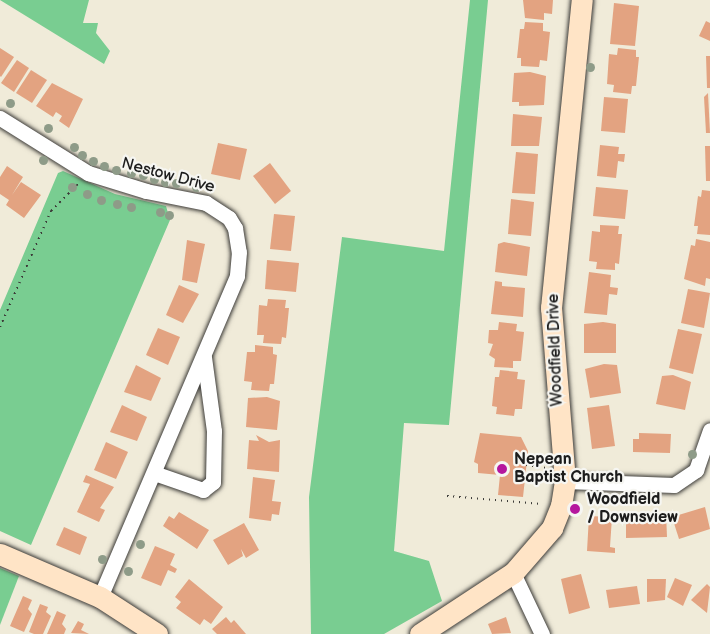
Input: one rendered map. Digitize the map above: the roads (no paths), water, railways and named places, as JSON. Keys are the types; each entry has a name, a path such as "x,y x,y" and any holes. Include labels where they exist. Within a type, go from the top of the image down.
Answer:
{"street":[{"name":"Woodfield Drive","path":"420,634 513,573 546,536 561,506 565,476 551,308 582,0"},
{"name":"Nestow Drive","path":"0,118 88,173 146,191 206,202 229,218 239,252 237,276 100,597"},
{"name":"Nestow Drive","path":"154,473 203,490 213,482 214,430 204,357"},
{"path":"565,476 675,485 696,470 710,430"},
{"path":"0,554 100,597 158,634"},
{"path":"513,573 542,634"}],"place":[{"name":"Nepean Baptist Church","path":"502,469"},
{"name":"Woodfield / Downsview","path":"575,509"}]}
